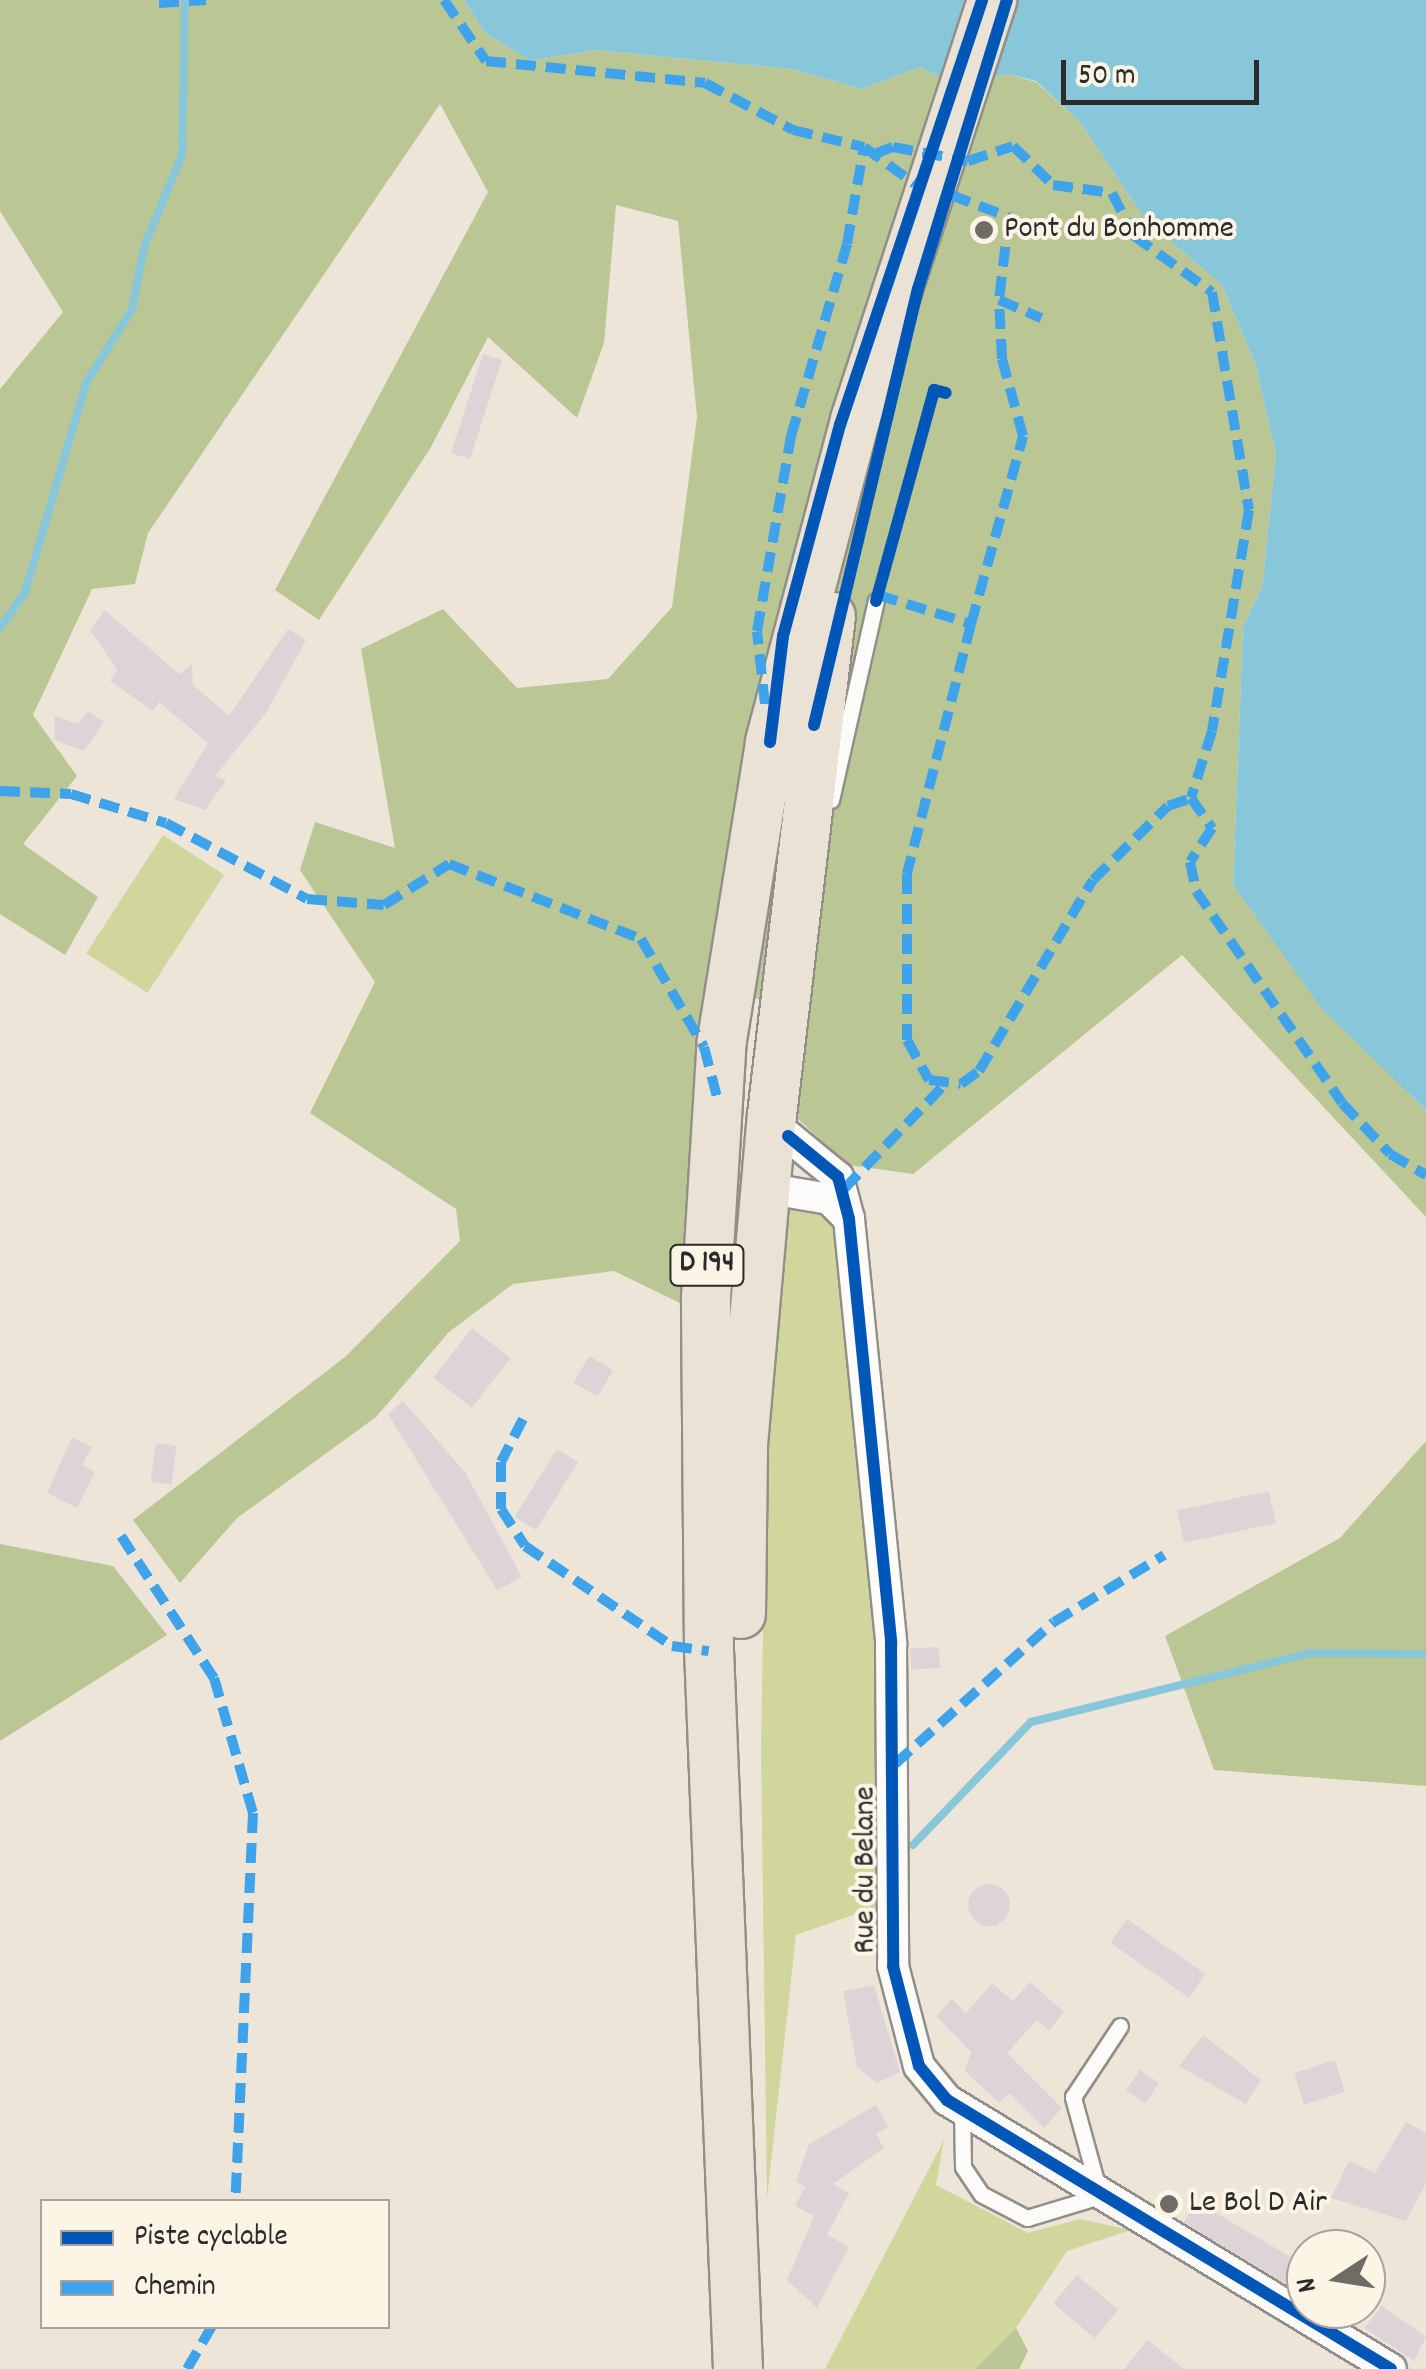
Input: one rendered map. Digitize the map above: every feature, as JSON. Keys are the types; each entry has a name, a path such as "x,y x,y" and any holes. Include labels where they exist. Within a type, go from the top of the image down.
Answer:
{"main road":[{"name":"D 194","path":"738,2369 709,1651 706,1298 717,1098 748,836 770,742 855,420 992,0"},
{"name":"D 194","path":"750,2369 739,1849 743,1445 780,1126 804,820 842,542 933,190"}],"street":[{"name":"Rue du Belane","path":"780,1126 838,1178 850,1219 891,1643 893,1966 919,2066 962,2109 1100,2196 1392,2369"},
{"path":"782,1191 829,1199 850,1219"}],"lane":[{"path":"804,820 830,804 876,601"},
{"path":"717,1098 780,1126"},
{"path":"962,2109 962,2168 982,2194 1028,2218 1100,2196 1073,2097 1120,2026"}],"green space":[{"path":"0,0 464,0 485,33 531,61 595,50 791,69 862,89 920,67 953,84 1008,74 1036,82 1080,122 1145,219 1222,285 1255,363 1276,455 1262,587 1243,627 1233,885 1323,1009 1426,1110 1426,1217 1182,955 913,1174 848,1165 798,1119 809,1008 706,989 682,1304 614,1271 513,1284 449,1332 376,1417 237,1518 180,1583 133,1520 345,1357 460,1241 456,1209 310,1113 375,982 300,870 315,822 395,848 361,649 443,609 517,688 608,679 672,607 697,417 678,221 616,205 604,343 577,418 488,337 431,447 319,620 275,590 488,192 440,104 148,533 135,584 92,589 33,715 77,776 23,844 98,897 65,955 0,914 0,389 63,312 0,211"},
{"path":"163,835 224,875 147,993 86,953"},
{"path":"783,1209 823,1213 836,1226 881,1641 876,1907 796,1935 767,2199 761,1750 766,1450"},
{"path":"1426,1441 1426,1786 1214,1770 1165,1636 1340,1538"},
{"path":"0,1544 113,1566 167,1635 0,1741"},
{"path":"944,2140 936,2185 1028,2233 1080,2219 1131,2230 1067,2251 1016,2328 975,2369 825,2369"},
{"path":"1016,2328 1028,2351 1019,2369 975,2369"}],"water":[{"path":"464,0 1426,0 1426,1110 1323,1010 1233,885 1243,627 1262,587 1276,455 1255,363 1222,285 1145,219 1080,122 1036,81 1008,74 953,84 920,67 862,89 791,69 595,50 531,61 485,33"}],"building":[{"path":"483,354 502,360 470,459 451,453"},
{"path":"105,610 179,674 192,664 193,685 229,716 288,629 306,640 266,713 215,776 226,781 205,810 174,799 208,743 159,702 153,711 110,681 117,670 90,630"},
{"path":"88,711 104,722 84,751 54,740 55,716 78,724"},
{"path":"472,1328 511,1358 472,1408 433,1378"},
{"path":"589,1356 613,1370 598,1397 574,1383"},
{"path":"403,1401 465,1472 522,1577 497,1590 388,1414"},
{"path":"72,1437 92,1447 82,1465 95,1472 77,1508 47,1493"},
{"path":"156,1443 177,1446 171,1485 151,1482"},
{"path":"557,1449 578,1462 536,1530 515,1517"},
{"path":"1269,1491 1276,1523 1184,1543 1177,1511"},
{"path":"939,1647 940,1668 911,1669 910,1649"},
{"path":"989,1884 1004,1890 1010,1905 1004,1920 989,1926 974,1920 968,1905 974,1890"},
{"path":"1127,1919 1206,1974 1189,1998 1110,1943"},
{"path":"1030,1982 1064,2012 1049,2031 1037,2020 1007,2053 1062,2108 1044,2128 1009,2093 999,2103 965,2071 971,2052 936,2016 952,1999 966,2013 992,1983 1013,2001"},
{"path":"874,1985 900,2072 877,2083 857,2067 843,1991"},
{"path":"1203,2035 1261,2080 1246,2104 1179,2066"},
{"path":"1335,2060 1345,2091 1304,2105 1294,2073"},
{"path":"1140,2070 1159,2083 1145,2104 1126,2091"},
{"path":"876,2105 888,2127 876,2134 884,2148 833,2184 849,2193 827,2235 849,2247 817,2308 787,2280 814,2216 795,2206 805,2187 796,2182 809,2144"},
{"path":"1406,2122 1426,2133 1426,2183 1406,2221 1331,2198 1349,2161 1375,2173"},
{"path":"1196,2201 1286,2254 1286,2284 1184,2222"},
{"path":"1077,2275 1118,2310 1095,2338 1053,2303"},
{"path":"1386,2309 1426,2337 1414,2361 1366,2329 1386,2329"},
{"path":"1148,2340 1184,2369 1124,2369"}],"waterway":[{"path":"0,628 25,592 86,383 132,309 144,247 182,155 185,0"},
{"path":"913,1845 1031,1722 1309,1653 1426,1654"}],"marked path":[{"path":"159,3 206,0"},
{"path":"444,0 486,61 705,83 793,130 864,147 915,184"},
{"path":"877,153 893,147 968,161 1013,146 1053,185 1112,193 1134,236 1212,292 1249,510 1212,731 1191,798 1212,828 1190,862 1196,891 1342,1103 1390,1154 1426,1175"},
{"path":"765,704 757,631 791,436 847,244 864,147"},
{"path":"951,195 1009,217 999,300 1041,318"},
{"path":"878,595 971,624 1023,436 1002,359 999,300"},
{"path":"971,624 907,874 907,1040 929,1080 961,1084 979,1071 1093,880 1168,806 1191,798"},
{"path":"0,791 71,794 166,823 307,899 384,905 449,864 641,939 704,1047 717,1097"},
{"path":"844,1189 942,1087"},
{"path":"523,1419 501,1462 501,1509 525,1546 672,1646 709,1651"},
{"path":"121,1536 214,1678 253,1813 235,2199"},
{"path":"895,1764 1054,1622 1164,1555"},
{"path":"187,2369 210,2329"}],"cycle path":[{"path":"770,742 783,636 840,425 982,0"},
{"path":"814,725 918,289 1007,0"},
{"path":"876,601 934,390 946,393"},
{"path":"788,1136 838,1177 849,1219 891,1643 893,1966 919,2066 947,2100 1391,2369"}],"place":[{"name":"Pont du Bonhomme","path":"984,230"},
{"name":"Le Bol D Air","path":"1169,2204"}]}
